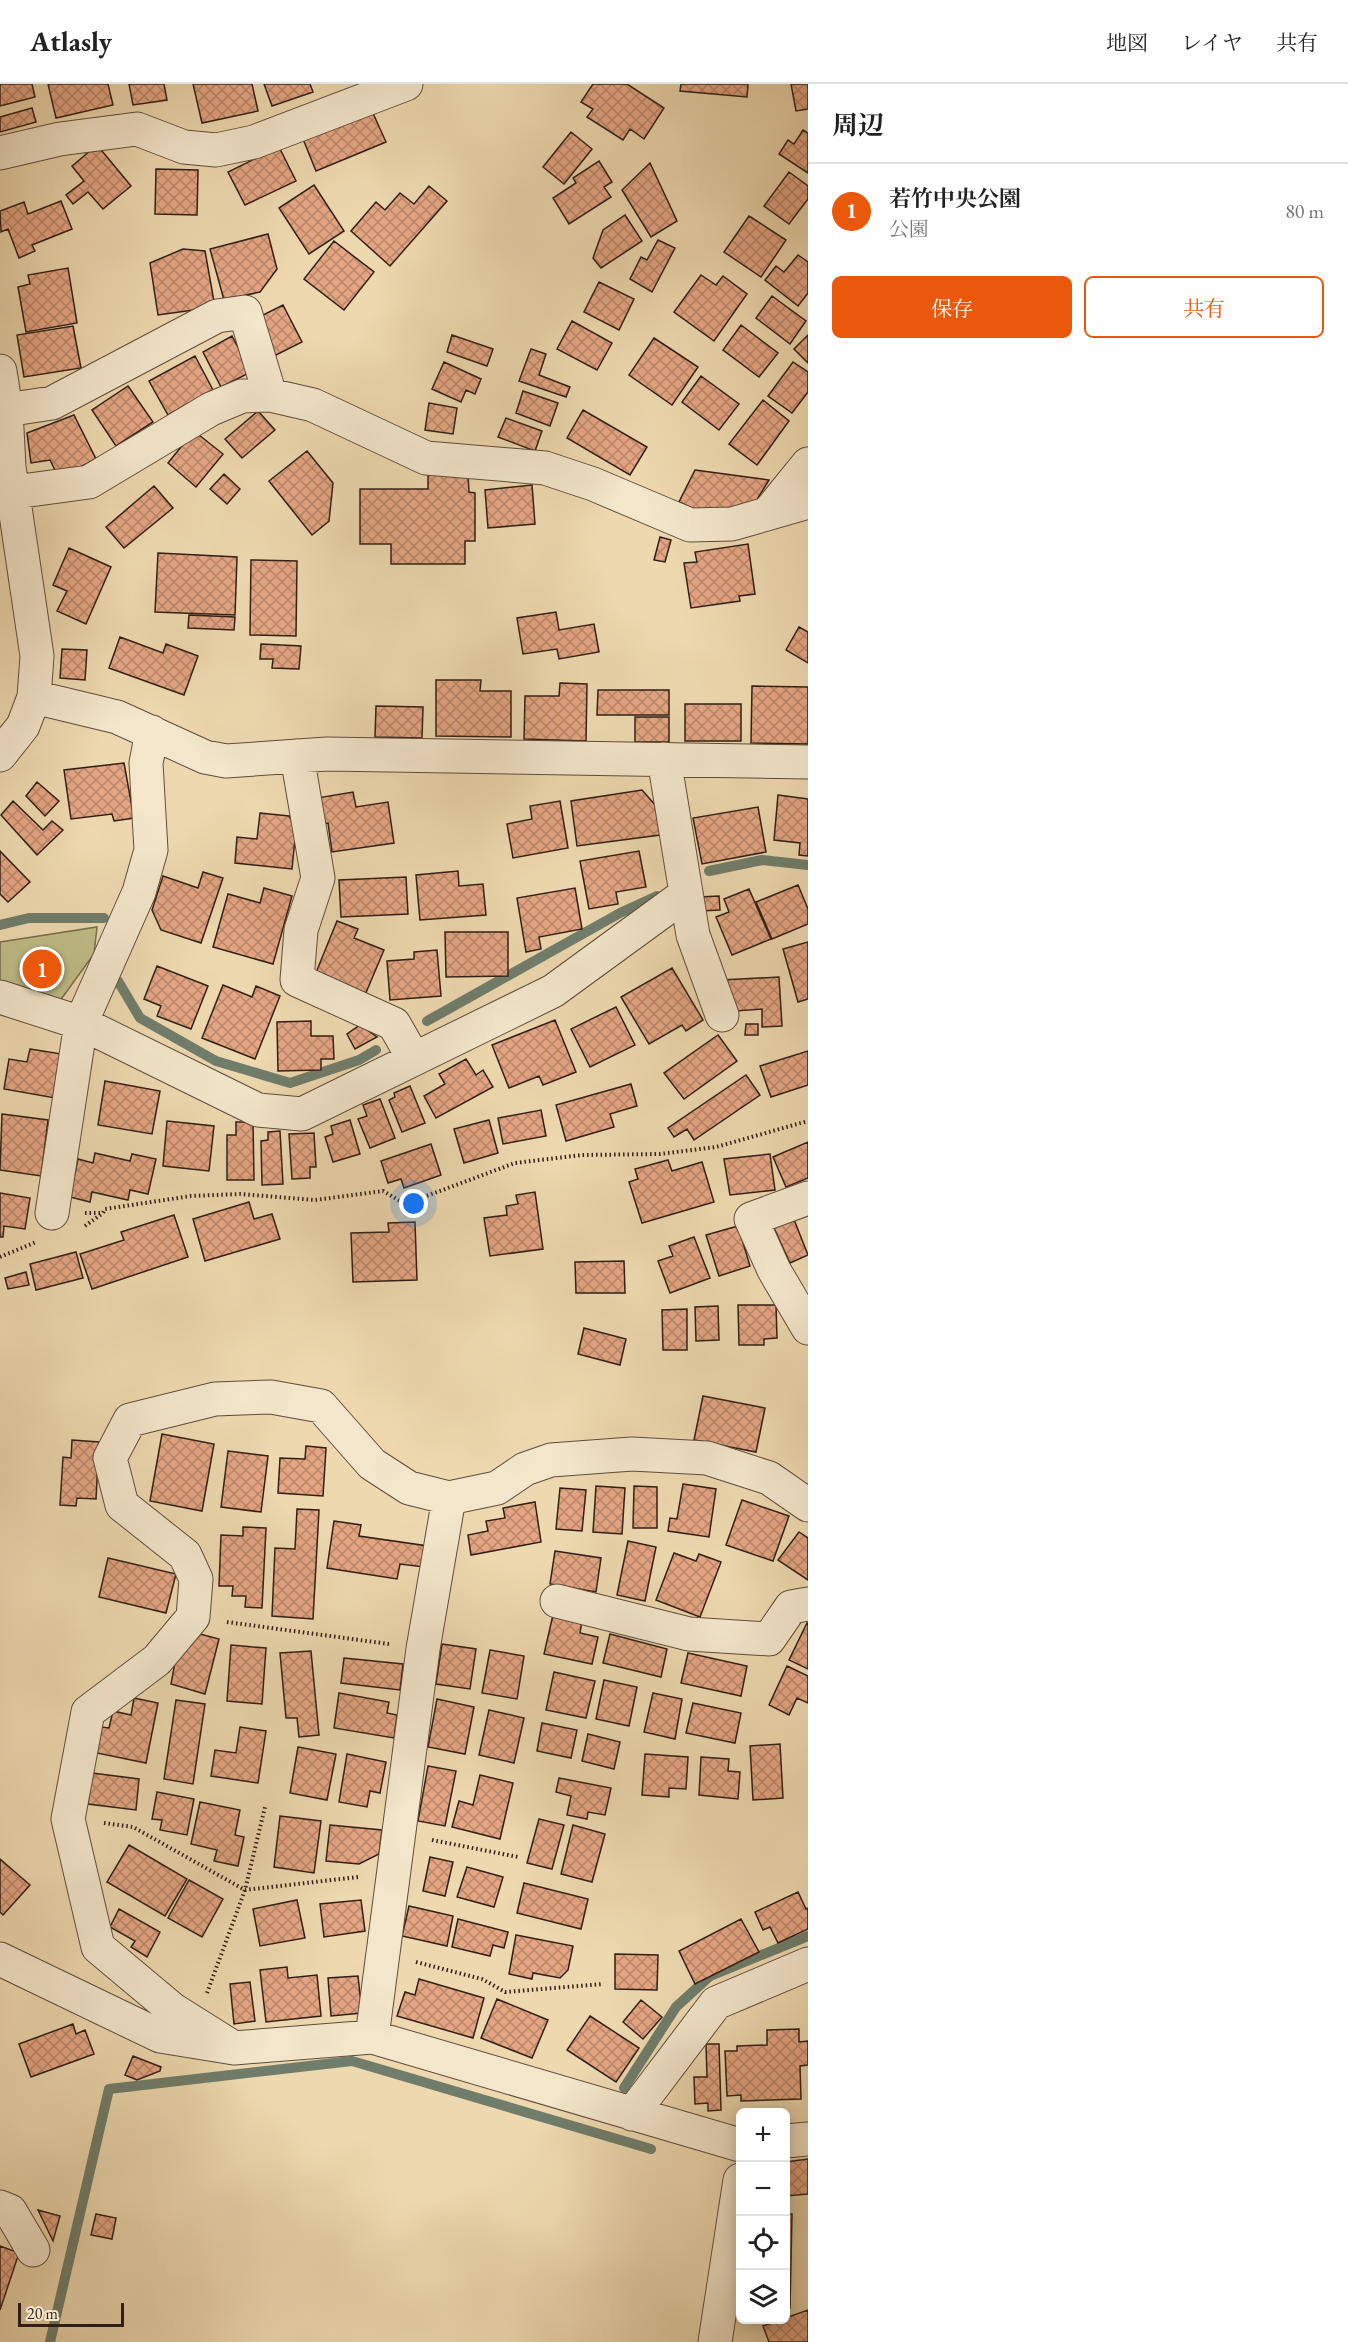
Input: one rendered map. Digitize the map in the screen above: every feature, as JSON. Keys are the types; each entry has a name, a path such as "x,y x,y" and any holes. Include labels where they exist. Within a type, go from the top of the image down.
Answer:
{"street":[{"path":"0,153 60,139 137,129 183,147 216,150 254,142 405,84"},
{"path":"6,410 52,403 218,316 245,312 270,395"},
{"path":"0,371 6,410 9,467 7,494 37,656 34,697 23,726 0,755"},
{"path":"7,494 88,482 211,409 242,396 270,395 313,405 426,458 545,468 593,484 690,525 732,524 808,502"},
{"path":"770,512 808,464"},
{"path":"34,697 117,717 206,757 226,762 327,754 808,762"},
{"path":"47,1227 81,1023 139,892 151,850 146,763 152,732"},
{"path":"297,756 318,878 301,930 297,980 394,1024 414,1059"},
{"path":"664,759 693,935 722,1015"},
{"path":"0,998 81,1023 258,1110 302,1114 553,991 686,894"},
{"path":"808,1198 752,1219 774,1270 808,1328"},
{"path":"234,2048 172,2010 98,1947 68,1819 88,1712 157,1659 193,1617 196,1580 185,1555 122,1505 110,1458 130,1420 215,1399 271,1397 321,1406 372,1464 409,1488 449,1498 497,1488 525,1469 551,1460 632,1454 707,1458 769,1478 808,1504"},
{"path":"372,2037 423,1649 449,1498"},
{"path":"557,1601 689,1634 769,1639 791,1607 808,1605"},
{"path":"0,1959 160,2036 234,2048 372,2037 736,2144"},
{"path":"632,2114 716,2003 808,1964"},
{"path":"790,2141 808,2139"},
{"path":"0,2207 10,2211 33,2250"},
{"path":"715,2342 736,2211"}],"path":[{"path":"79,1230 103,1213 105,1209 191,1196 240,1194 315,1200 383,1191 405,1204 515,1163 582,1155 660,1154 716,1147 808,1120"},
{"path":"0,1257 47,1227"},
{"path":"193,1617 423,1649"},
{"path":"196,2024 245,1890 265,1807"},
{"path":"133,1827 245,1890 394,1873"},
{"path":"399,1834 518,1857"},
{"path":"383,1953 482,1979 505,1992 603,1984"}],"shaded area":[{"path":"97,927 94,954 59,1002 0,983 0,942"}],"building":[{"path":"0,84 32,84 35,97 0,106"},
{"path":"48,84 108,84 113,105 56,118"},
{"path":"129,84 164,84 167,100 133,105"},
{"path":"193,84 252,84 258,111 202,123"},
{"path":"264,84 310,84 313,92 272,106"},
{"path":"593,84 627,84 664,108 644,139 630,129 623,140 587,117 593,109 581,102"},
{"path":"681,84 748,84 747,97 680,91"},
{"path":"791,84 808,84 808,109 796,111"},
{"path":"32,108 36,122 0,132 0,117"},
{"path":"372,111 386,142 316,171 303,139"},
{"path":"803,130 808,133 808,173 779,154 788,140 794,144"},
{"path":"571,132 592,149 564,184 543,167"},
{"path":"97,145 131,186 103,209 88,192 73,204 66,195 84,181 72,166"},
{"path":"279,147 296,181 245,205 228,172"},
{"path":"599,161 612,182 604,187 611,197 569,224 553,198 576,183 573,178"},
{"path":"650,163 677,221 651,237 622,190"},
{"path":"156,169 198,170 197,215 155,214"},
{"path":"789,172 808,186 808,199 789,224 764,206"},
{"path":"314,185 344,231 309,254 279,208"},
{"path":"429,186 447,201 390,266 351,231 376,202 385,210 400,193 414,204"},
{"path":"61,201 72,229 32,245 35,251 19,258 8,229 1,232 0,211 24,202 28,214"},
{"path":"625,215 642,241 601,268 593,258 603,230"},
{"path":"749,216 786,240 761,277 724,252"},
{"path":"268,234 277,269 260,292 224,300 210,249"},
{"path":"658,240 675,248 652,292 630,279 641,257 647,260"},
{"path":"334,241 374,272 344,310 304,279"},
{"path":"183,249 205,251 215,307 158,315 150,263"},
{"path":"798,255 808,262 808,293 798,306 765,280 776,266 784,272"},
{"path":"68,268 77,323 26,332 18,287 30,284 28,275"},
{"path":"701,275 716,285 723,276 747,294 714,341 674,312"},
{"path":"599,282 634,299 619,330 584,312"},
{"path":"772,296 806,321 790,344 756,318"},
{"path":"283,305 302,342 274,356 255,319"},
{"path":"572,321 612,343 597,370 557,349"},
{"path":"741,325 778,353 759,377 723,350"},
{"path":"73,326 81,368 24,377 17,335"},
{"path":"452,335 493,349 487,366 447,352"},
{"path":"808,335 808,363 794,349"},
{"path":"232,336 251,372 221,387 203,352"},
{"path":"654,338 698,367 672,405 629,375"},
{"path":"531,349 546,354 539,375 570,387 566,397 519,381"},
{"path":"195,356 213,390 168,415 149,381"},
{"path":"444,362 481,379 475,394 466,390 461,402 432,389"},
{"path":"793,362 808,372 808,392 792,413 768,396"},
{"path":"701,376 739,404 719,430 682,402"},
{"path":"128,386 153,422 116,446 92,410"},
{"path":"523,391 558,403 550,426 516,413"},
{"path":"763,400 789,421 757,465 729,444"},
{"path":"429,403 457,408 453,434 425,430"},
{"path":"583,410 647,447 630,475 567,438"},
{"path":"258,411 275,430 242,458 225,439"},
{"path":"74,415 96,459 59,478 50,460 31,463 27,433"},
{"path":"506,418 542,431 535,451 498,437"},
{"path":"194,431 223,454 196,487 168,463"},
{"path":"307,451 333,483 329,521 312,535 269,481"},
{"path":"695,470 769,480 753,506 699,511 679,502"},
{"path":"428,473 468,474 469,492 475,493 475,541 465,541 465,564 391,564 391,544 360,544 360,489 428,489"},
{"path":"224,474 240,489 227,504 210,489"},
{"path":"532,485 535,524 488,528 485,490"},
{"path":"154,486 173,508 124,548 106,527"},
{"path":"660,537 671,540 665,562 654,560"},
{"path":"748,544 755,594 739,596 740,601 691,608 684,563 697,562 695,552"},
{"path":"69,548 111,567 86,624 57,611 67,591 53,585"},
{"path":"158,553 237,557 235,615 155,612"},
{"path":"251,560 297,561 296,636 250,635"},
{"path":"556,612 559,630 594,624 599,652 559,659 557,649 523,654 517,618"},
{"path":"189,615 235,617 234,630 188,628"},
{"path":"799,627 808,632 808,663 786,650"},
{"path":"120,637 163,653 166,644 198,656 184,695 109,668"},
{"path":"261,644 301,646 299,669 272,668 273,659 260,659"},
{"path":"62,649 87,650 85,680 60,678"},
{"path":"436,680 481,680 480,691 511,691 511,737 436,736"},
{"path":"560,683 587,684 586,741 524,739 525,696 559,696"},
{"path":"752,686 808,687 808,744 751,743"},
{"path":"598,690 669,690 669,715 597,715"},
{"path":"685,704 741,704 741,741 685,741"},
{"path":"376,706 423,707 422,738 375,737"},
{"path":"635,717 669,717 669,742 635,742"},
{"path":"124,763 134,818 114,821 112,814 71,819 64,770"},
{"path":"37,782 59,801 45,816 26,796"},
{"path":"642,790 656,806 660,835 577,846 571,801"},
{"path":"353,792 356,807 388,802 394,843 332,852 328,823 321,824 317,798"},
{"path":"778,795 808,799 808,856 799,855 800,843 774,840"},
{"path":"13,801 43,830 52,821 63,830 37,855 1,815"},
{"path":"560,801 568,848 513,858 507,824 532,819 530,806"},
{"path":"758,807 766,852 702,864 693,818"},
{"path":"260,813 289,816 296,829 292,869 235,863 237,837 257,839"},
{"path":"0,851 30,882 8,902 0,894"},
{"path":"639,851 646,887 616,892 618,904 589,909 580,861"},
{"path":"458,871 459,886 483,884 486,915 420,920 416,875"},
{"path":"203,872 223,878 201,943 161,930 152,910 163,876 198,888"},
{"path":"406,877 408,914 341,917 339,880"},
{"path":"798,885 808,909 808,924 772,939 756,902"},
{"path":"264,888 292,896 273,964 213,947 228,894 260,903"},
{"path":"575,888 582,929 539,937 541,949 526,952 517,898"},
{"path":"749,889 771,939 732,955 716,917 729,912 724,899"},
{"path":"719,896 720,910 700,911 699,897"},
{"path":"337,921 358,929 354,938 384,950 365,995 315,975"},
{"path":"445,932 508,932 508,976 446,977"},
{"path":"808,942 808,999 798,1002 783,949"},
{"path":"437,950 441,996 390,1000 387,961 414,959 414,952"},
{"path":"157,966 208,986 191,1029 157,1016 161,1006 144,999"},
{"path":"672,968 703,1020 686,1031 682,1025 649,1044 621,997"},
{"path":"779,977 782,1026 762,1027 762,1009 723,1012 721,980"},
{"path":"223,985 252,997 256,986 280,996 255,1059 202,1038"},
{"path":"616,1007 635,1045 590,1067 571,1029"},
{"path":"555,1020 576,1072 543,1085 539,1076 509,1088 492,1045"},
{"path":"311,1021 311,1036 333,1036 334,1059 321,1059 321,1070 278,1071 277,1022"},
{"path":"746,1024 758,1024 758,1035 745,1035"},
{"path":"360,1025 377,1037 355,1049 347,1034"},
{"path":"718,1035 737,1061 684,1099 664,1073"},
{"path":"30,1049 62,1054 55,1098 4,1089 9,1059 27,1062"},
{"path":"808,1051 808,1085 771,1097 760,1066"},
{"path":"466,1059 476,1075 483,1070 493,1087 436,1118 424,1096 445,1084 439,1074"},
{"path":"746,1075 760,1095 694,1140 687,1129 674,1137 668,1128"},
{"path":"105,1081 160,1091 152,1134 98,1125"},
{"path":"631,1084 637,1106 610,1114 614,1127 566,1141 556,1105"},
{"path":"410,1086 425,1123 402,1132 389,1100 395,1097 394,1093"},
{"path":"380,1099 395,1138 370,1148 358,1119 367,1116 363,1105"},
{"path":"541,1110 546,1136 503,1144 498,1118"},
{"path":"2,1114 48,1120 41,1176 0,1170"},
{"path":"350,1120 360,1154 333,1162 325,1137 333,1134 331,1126"},
{"path":"489,1120 498,1153 464,1163 454,1129"},
{"path":"167,1121 214,1126 209,1171 163,1166"},
{"path":"236,1122 253,1122 254,1180 227,1180 227,1135 236,1135"},
{"path":"280,1131 283,1184 262,1185 261,1141 268,1140 268,1132"},
{"path":"314,1133 316,1167 310,1167 310,1178 292,1179 289,1134"},
{"path":"808,1142 808,1178 786,1187 773,1157"},
{"path":"431,1144 441,1175 404,1188 401,1179 388,1183 381,1161"},
{"path":"95,1153 130,1161 132,1154 156,1159 148,1194 130,1190 128,1200 92,1192 90,1202 70,1197 78,1159 93,1163"},
{"path":"770,1154 775,1190 730,1195 724,1159"},
{"path":"668,1160 672,1171 702,1162 714,1202 642,1223 629,1182 638,1179 635,1169"},
{"path":"535,1192 543,1249 490,1256 484,1218 507,1215 506,1206 518,1204 516,1195"},
{"path":"0,1193 30,1198 25,1229 4,1226 3,1237 0,1237"},
{"path":"249,1202 254,1219 272,1214 280,1239 205,1261 193,1219"},
{"path":"174,1215 188,1257 92,1289 80,1254 124,1240 121,1232"},
{"path":"793,1217 808,1255 790,1263 773,1226"},
{"path":"415,1222 417,1280 353,1282 351,1233 389,1232 388,1223"},
{"path":"738,1226 750,1266 719,1276 706,1235"},
{"path":"694,1237 710,1278 670,1293 658,1261 673,1256 669,1246"},
{"path":"76,1252 83,1278 36,1290 30,1264"},
{"path":"624,1261 625,1293 576,1293 575,1262"},
{"path":"26,1272 29,1285 8,1289 5,1278"},
{"path":"738,1305 776,1305 777,1338 764,1339 764,1345 739,1345"},
{"path":"718,1306 719,1340 696,1341 695,1307"},
{"path":"687,1309 687,1350 663,1350 662,1310"},
{"path":"584,1328 626,1339 620,1365 578,1354"},
{"path":"703,1396 765,1408 756,1452 694,1440"},
{"path":"162,1434 214,1444 202,1511 150,1501"},
{"path":"72,1440 99,1442 96,1499 77,1498 76,1506 60,1505 63,1457 71,1458"},
{"path":"306,1446 326,1448 323,1496 278,1493 280,1458 305,1459"},
{"path":"228,1451 268,1456 261,1512 221,1507"},
{"path":"683,1484 716,1489 709,1537 668,1531 670,1518 677,1519"},
{"path":"596,1486 625,1488 622,1534 593,1532"},
{"path":"634,1486 657,1487 657,1528 633,1528"},
{"path":"560,1488 586,1490 582,1531 556,1529"},
{"path":"742,1500 789,1516 773,1561 726,1545"},
{"path":"535,1502 541,1542 471,1555 468,1535 488,1531 486,1521 505,1518 503,1508"},
{"path":"297,1509 319,1510 313,1619 272,1616 275,1548 295,1549"},
{"path":"334,1521 361,1525 359,1536 428,1546 424,1567 400,1564 397,1579 327,1568"},
{"path":"243,1527 266,1528 262,1608 245,1607 246,1596 232,1596 233,1586 219,1586 221,1535 243,1536"},
{"path":"799,1532 808,1538 808,1580 778,1560"},
{"path":"628,1541 656,1547 645,1601 617,1595"},
{"path":"555,1551 601,1558 596,1592 550,1584"},
{"path":"674,1553 696,1561 699,1554 721,1562 700,1617 656,1600"},
{"path":"108,1558 176,1574 166,1613 99,1597"},
{"path":"553,1615 582,1621 580,1633 598,1637 592,1664 544,1654"},
{"path":"808,1623 808,1669 789,1660"},
{"path":"196,1633 219,1639 205,1694 171,1684 176,1657"},
{"path":"610,1634 667,1649 661,1677 603,1663"},
{"path":"442,1644 476,1649 470,1689 436,1684"},
{"path":"231,1645 266,1648 262,1704 227,1701"},
{"path":"490,1650 524,1656 517,1699 482,1693"},
{"path":"311,1651 319,1735 299,1737 297,1718 286,1718 280,1653"},
{"path":"688,1653 747,1666 741,1696 681,1683"},
{"path":"344,1658 403,1664 400,1690 341,1683"},
{"path":"787,1666 808,1676 808,1703 797,1698 789,1715 769,1705"},
{"path":"554,1672 595,1681 586,1718 546,1710"},
{"path":"604,1680 637,1687 629,1726 596,1719"},
{"path":"339,1693 389,1702 387,1713 397,1715 394,1738 334,1728"},
{"path":"653,1693 682,1699 675,1739 644,1732"},
{"path":"134,1698 158,1703 146,1763 97,1753 102,1727 109,1728 113,1711 131,1715"},
{"path":"437,1699 474,1707 465,1754 428,1747"},
{"path":"176,1700 205,1704 193,1784 164,1779"},
{"path":"693,1703 741,1713 735,1743 686,1733"},
{"path":"489,1710 524,1718 514,1763 479,1755"},
{"path":"542,1723 577,1730 571,1758 537,1751"},
{"path":"240,1727 266,1731 258,1783 211,1776 215,1750 236,1753"},
{"path":"588,1734 620,1742 614,1769 582,1761"},
{"path":"780,1744 783,1798 753,1800 750,1746"},
{"path":"298,1747 336,1754 327,1800 290,1793"},
{"path":"347,1754 386,1762 380,1793 370,1791 367,1807 339,1802"},
{"path":"645,1754 688,1757 686,1789 669,1788 669,1797 642,1795"},
{"path":"701,1757 729,1759 728,1771 740,1772 738,1799 699,1795"},
{"path":"428,1766 456,1771 445,1826 418,1821"},
{"path":"92,1773 139,1779 136,1810 88,1804"},
{"path":"480,1775 513,1783 500,1839 452,1827 459,1801 473,1805"},
{"path":"559,1778 611,1788 605,1815 588,1812 587,1819 567,1815 571,1796 556,1792"},
{"path":"157,1792 194,1799 187,1835 160,1830 162,1820 152,1819"},
{"path":"200,1802 240,1810 235,1835 244,1837 238,1866 214,1861 217,1850 191,1844"},
{"path":"280,1816 321,1821 314,1873 274,1867"},
{"path":"539,1819 564,1825 552,1869 527,1863"},
{"path":"330,1825 382,1830 379,1854 359,1864 326,1861"},
{"path":"573,1825 605,1834 592,1882 561,1874"},
{"path":"129,1845 187,1879 165,1916 107,1882"},
{"path":"430,1857 453,1862 445,1896 423,1891"},
{"path":"0,1859 30,1885 3,1915 0,1912"},
{"path":"467,1867 503,1877 494,1907 457,1897"},
{"path":"189,1880 223,1899 202,1937 168,1918"},
{"path":"524,1883 588,1899 581,1929 517,1913"},
{"path":"798,1892 806,1909 808,1908 808,1929 778,1943 770,1927 763,1930 755,1912"},
{"path":"297,1900 305,1938 260,1946 253,1909"},
{"path":"361,1900 365,1931 324,1937 320,1904"},
{"path":"409,1906 453,1916 447,1946 402,1936"},
{"path":"119,1909 160,1932 147,1957 131,1947 135,1941 110,1927"},
{"path":"458,1919 508,1932 504,1948 493,1945 490,1956 452,1947"},
{"path":"741,1919 759,1952 695,1984 679,1951"},
{"path":"516,1935 573,1946 568,1970 560,1978 533,1973 532,1979 509,1974"},
{"path":"615,1954 658,1955 657,1990 615,1989"},
{"path":"287,1967 288,1978 317,1975 321,2016 266,2022 260,1970"},
{"path":"358,1976 362,2013 331,2016 328,1978"},
{"path":"419,1979 484,1998 473,2038 397,2016 405,1992 415,1995"},
{"path":"250,1982 255,2021 234,2024 230,1984"},
{"path":"497,1999 548,2020 532,2058 481,2038"},
{"path":"641,2000 662,2017 643,2039 623,2022"},
{"path":"590,2016 639,2048 616,2082 567,2050"},
{"path":"73,2024 76,2034 85,2030 94,2054 31,2077 19,2044"},
{"path":"799,2029 799,2042 808,2041 808,2065 800,2066 801,2099 741,2101 741,2095 727,2096 725,2051 737,2051 737,2046 767,2045 767,2030"},
{"path":"706,2044 719,2044 721,2110 708,2111 708,2103 695,2104 694,2077 707,2077"},
{"path":"133,2056 161,2067 160,2071 137,2080 125,2075"},
{"path":"808,2159 808,2194 790,2196 790,2161"},
{"path":"38,2210 60,2216 53,2241"},
{"path":"96,2214 116,2218 112,2239 91,2235"},
{"path":"790,2214 792,2214 790,2308"},
{"path":"0,2246 19,2253 0,2310"},
{"path":"808,2310 808,2342 769,2342 763,2326 790,2324 790,2316"}],"waterway":[{"path":"709,871 762,860 808,865"},
{"path":"427,1021 620,913 657,896"},
{"path":"0,925 29,918 104,918"},
{"path":"118,981 140,1018 216,1061 290,1083 359,1060 376,1050"},
{"path":"624,2088 676,2007 710,1976 808,1936"},
{"path":"50,2342 109,2089 352,2061 651,2149"}],"place":[{"name":"若竹中央公園","path":"42,969"}]}
